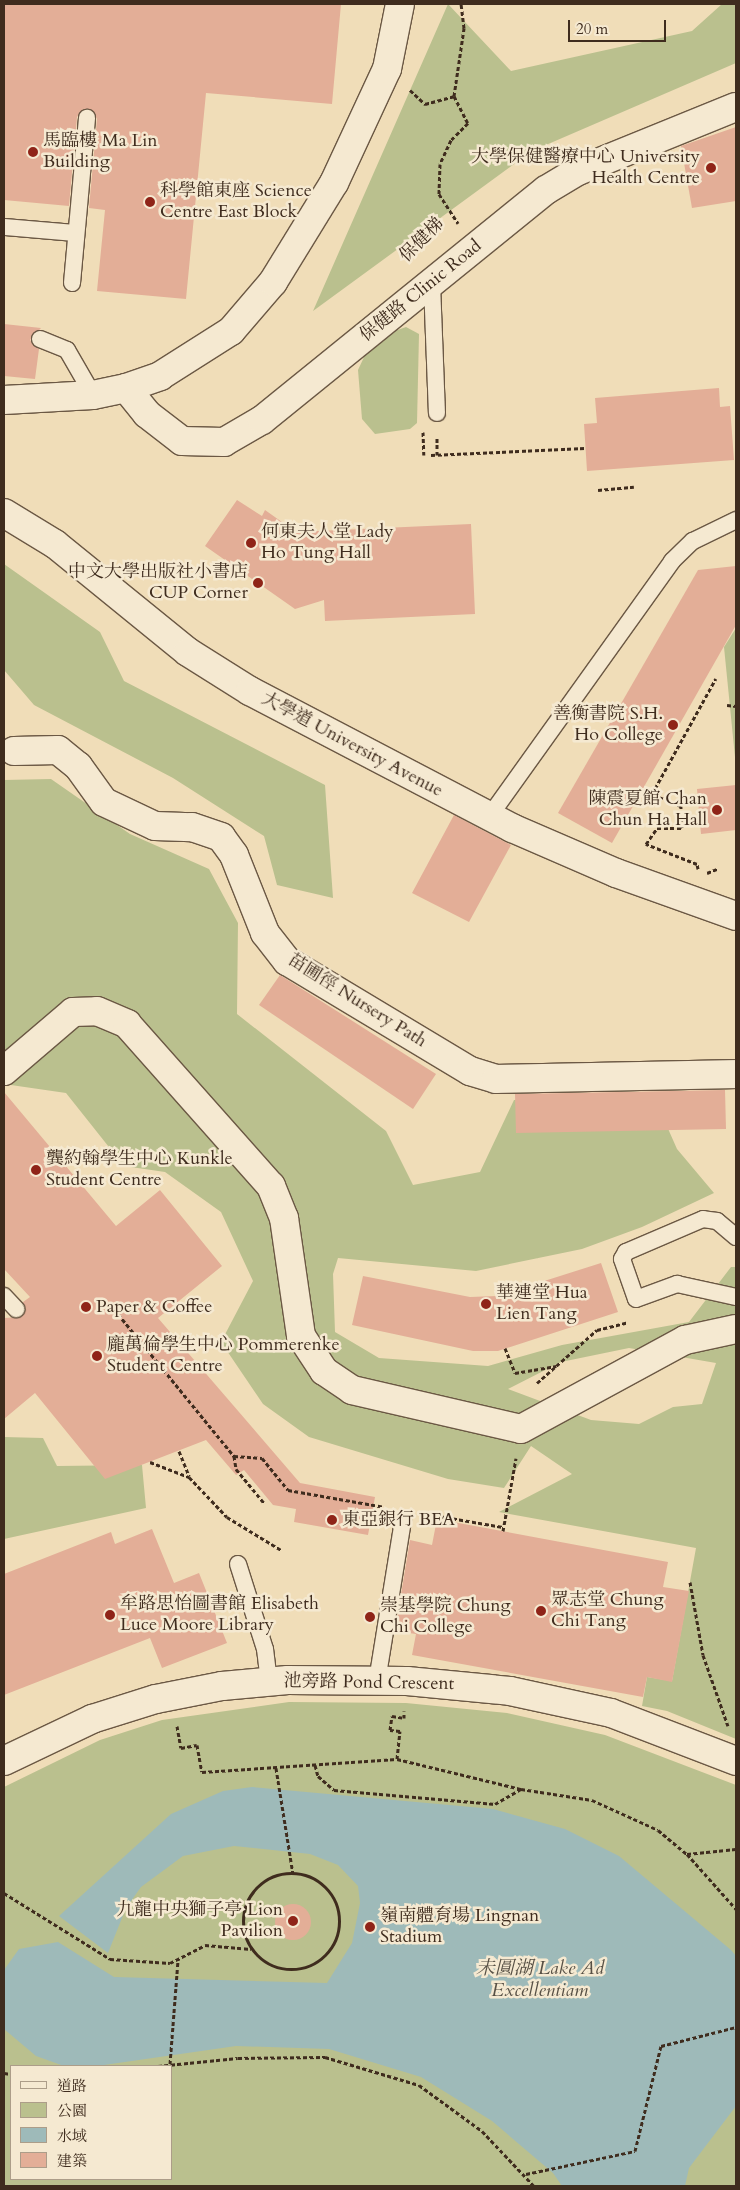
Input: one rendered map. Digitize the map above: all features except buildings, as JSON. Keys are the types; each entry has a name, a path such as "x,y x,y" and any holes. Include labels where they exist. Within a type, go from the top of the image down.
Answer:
{"street":[{"path":"4,400 94,395 126,388 168,372 232,331 273,282 334,183 387,69 400,4"},
{"name":"保健路 Clinic Road","path":"126,388 147,414 182,441 224,442 262,420 546,190 578,171 736,107"},
{"name":"大學道 University Avenue","path":"4,513 55,544 219,674 489,817 616,873 736,916"},
{"name":"苗圃徑 Nursery Path","path":"9,751 58,750 78,766 104,802 155,826 192,827 221,837 234,854 265,933 287,960 470,1071 496,1079 736,1074"},
{"path":"4,1071 73,1012 97,1011 127,1024 271,1186 284,1218 301,1336 324,1371 352,1390 521,1429 685,1340 736,1329"},
{"name":"池旁路 Pond Crescent","path":"4,1761 92,1720 156,1699 268,1682 377,1681 458,1684 561,1700 661,1729 736,1761"}],"lane":[{"path":"72,283 87,118"},
{"path":"4,227 76,233"},
{"path":"432,284 437,413"},
{"path":"40,339 67,350 94,395"},
{"path":"489,817 672,562 693,541 736,520"},
{"path":"736,1237 716,1221 702,1219 626,1252 622,1259 636,1299 677,1284 736,1297"},
{"path":"4,1296 16,1309"},
{"path":"377,1681 410,1517"},
{"path":"238,1564 265,1649 268,1682"}],"path":[{"path":"387,69 425,104 454,96 464,28 461,4"},
{"name":"保健梯","path":"452,230 458,223 439,194 440,164 451,140 468,123 454,96"},
{"path":"431,455 586,448"},
{"path":"598,490 634,486"},
{"path":"700,875 697,864 646,844 656,828 682,828 681,806 652,794 716,678"},
{"path":"727,705 736,706"},
{"path":"692,875 700,875 717,869"},
{"path":"410,1517 503,1529 521,1429 525,1394 597,1330 639,1320 636,1299"},
{"path":"114,1309 234,1456 236,1469 265,1504"},
{"path":"505,1348 515,1372 556,1366"},
{"path":"179,1451 189,1477 227,1517 281,1550"},
{"path":"234,1456 262,1458 288,1490 388,1508"},
{"path":"150,1462 189,1477"},
{"path":"690,1582 703,1655 730,1730"},
{"path":"397,1759 400,1731 390,1730 392,1716 404,1718 405,1703"},
{"path":"175,1720 181,1748 197,1745 202,1772 397,1759 520,1789 592,1800 658,1830 687,1854 736,1909"},
{"path":"315,1765 318,1776 334,1790 495,1804 520,1789"},
{"path":"276,1768 292,1874"},
{"path":"687,1854 736,1849"},
{"path":"292,1874 318,1882 330,1893 338,1917 334,1941 325,1955 296,1969 264,1961 252,1949 243,1926 247,1902 263,1882 292,1874"},
{"path":"4,1893 110,1959 170,1963 205,1946 252,1949"},
{"path":"170,2064 178,1959"},
{"path":"526,2174 635,2151 661,2046 736,2026"},
{"path":"164,2065 325,2057 419,2084 482,2131 526,2174 534,2186"}],"green space":[{"path":"448,4 511,71 692,31 722,4 736,4 736,63 532,151 313,311"},
{"path":"406,327 419,334 417,423 410,429 375,434 362,419 358,370 365,355 392,332"},
{"path":"4,564 100,632 124,681 325,785 333,898 277,885 264,836 173,778 34,705 4,670"},
{"path":"736,628 736,767 724,647"},
{"path":"51,779 130,834 209,869 238,923 237,1014 386,1131 413,1185 480,1172 514,1100 654,1097 677,1149 714,1193 642,1227 582,1249 476,1271 338,1258 333,1274 335,1332 379,1358 488,1366 562,1345 689,1322 731,1267 736,1267 736,1739 667,1711 642,1706 647,1677 672,1681 696,1548 499,1512 572,1474 531,1446 504,1488 448,1479 309,1437 263,1404 221,1342 253,1281 221,1212 165,1172 124,1166 66,1093 4,1084 4,780","holes":["629,1348 716,1363 702,1404 673,1407 639,1424 591,1420 508,1389 561,1362"]},
{"path":"4,1437 43,1438 57,1466 142,1465 146,1508 4,1539"},
{"name":"嶺南體育場 Lingnan Stadium","path":"289,1702 406,1703 507,1713 605,1735 736,1785 736,2186 4,2186 4,1787 100,1740 162,1720"}],"water":[{"name":"未圓湖 Lake Ad Excellentiam","path":"252,1787 493,1809 565,1829 619,1856 731,1950 736,1956 736,2106 689,2168 685,2186 562,2186 553,2173 492,2121 421,2077 329,2049 236,2046 104,2065 61,2065 36,2056 4,2029 4,1970 19,1949 58,1942 114,1977 327,1983 352,1943 360,1903 358,1886 338,1865 310,1854 234,1846 183,1856 141,1887 126,1908 108,1953 59,1916 171,1814 223,1791"}],"place":[{"name":"馬臨樓 Ma Lin Building","path":"33,152"},
{"name":"大學保健醫療中心 University Health Centre","path":"711,168"},
{"name":"科學館東座 Science Centre East Block","path":"150,202"},
{"name":"何東夫人堂 Lady Ho Tung Hall","path":"251,543"},
{"name":"中文大學出版社小書店 CUP Corner","path":"258,583"},
{"name":"善衡書院 S.H. Ho College","path":"673,725"},
{"name":"陳震夏館 Chan Chun Ha Hall","path":"717,810"},
{"name":"龔約翰學生中心 Kunkle Student Centre","path":"36,1170"},
{"name":"華連堂 Hua Lien Tang","path":"486,1304"},
{"name":"Paper & Coffee","path":"86,1307"},
{"name":"龐萬倫學生中心 Pommerenke Student Centre","path":"97,1356"},
{"name":"東亞銀行 BEA","path":"332,1520"},
{"name":"眾志堂 Chung Chi Tang","path":"541,1611"},
{"name":"牟路思怡圖書館 Elisabeth Luce Moore Library","path":"110,1615"},
{"name":"崇基學院 Chung Chi College","path":"370,1617"},
{"name":"九龍中央獅子亭 Lion Pavilion","path":"293,1921"},
{"name":"嶺南體育場 Lingnan Stadium","path":"370,1927"}]}
